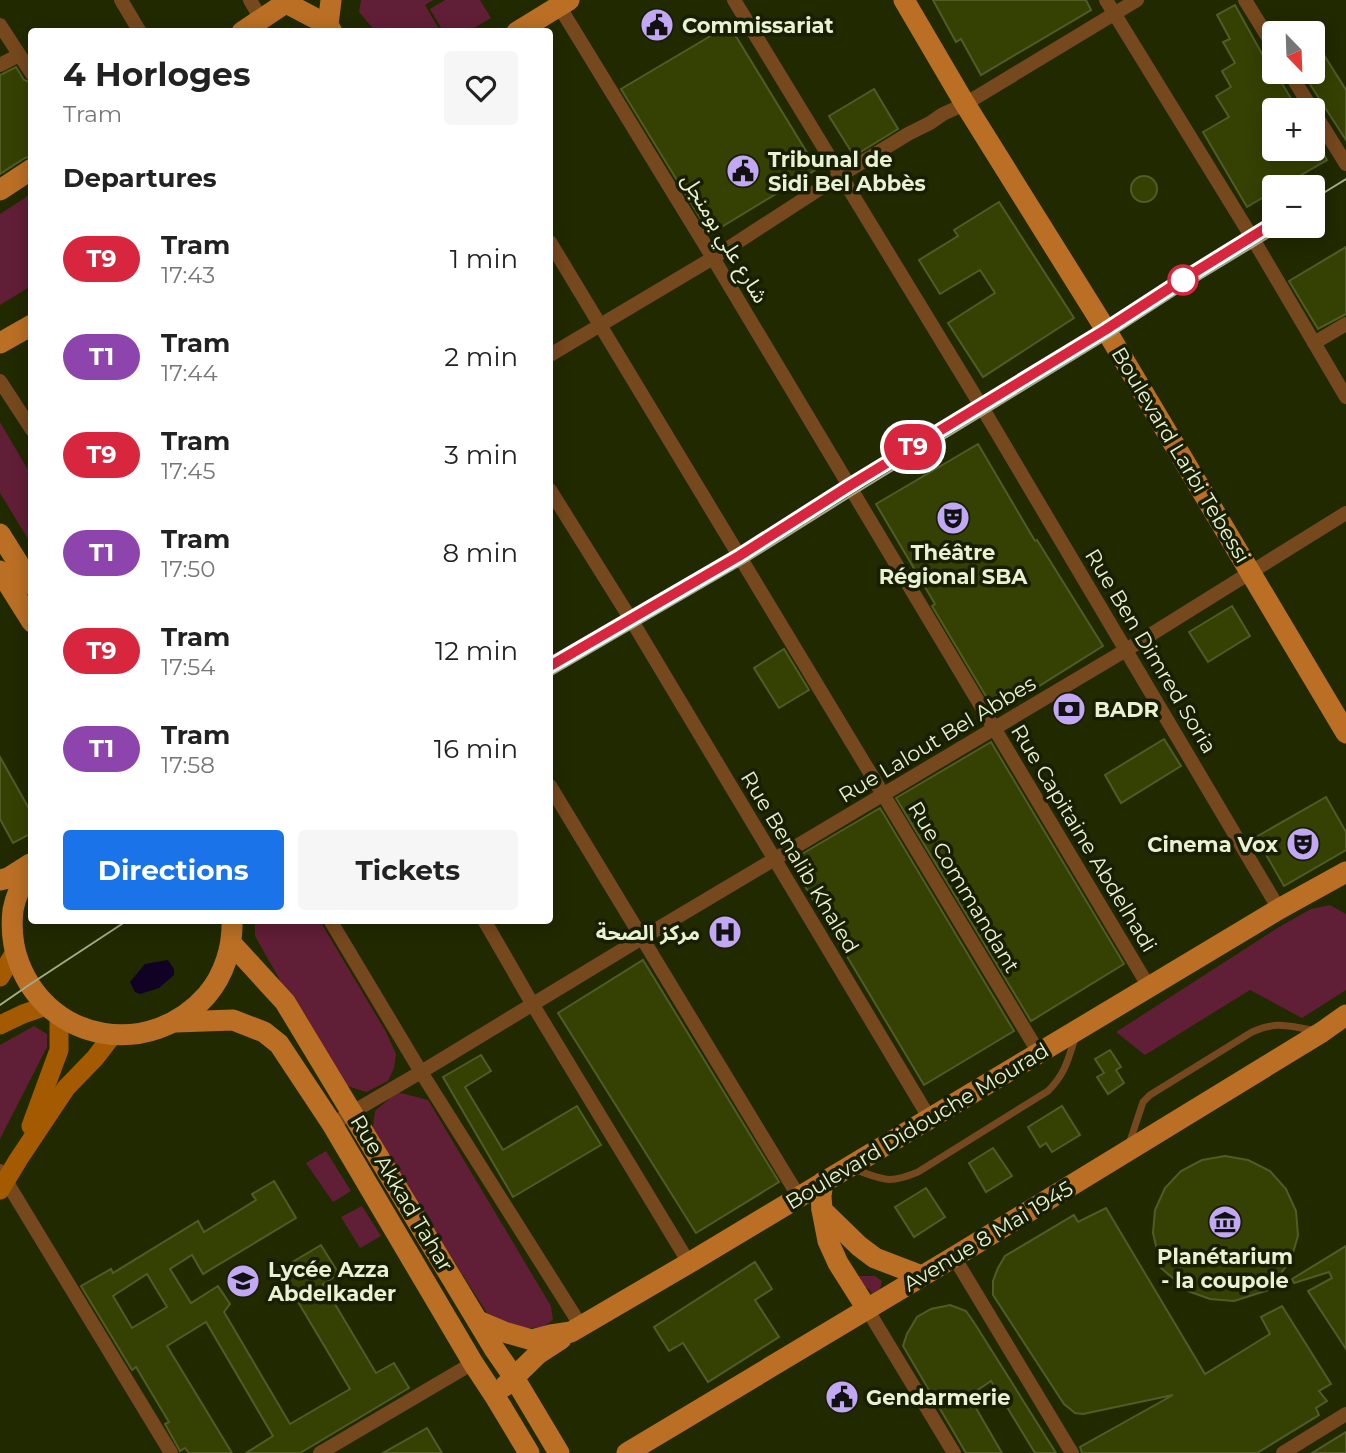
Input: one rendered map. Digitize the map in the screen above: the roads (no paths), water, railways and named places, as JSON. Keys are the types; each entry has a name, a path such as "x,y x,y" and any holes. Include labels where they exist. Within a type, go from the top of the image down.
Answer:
{"main road":[{"path":"330,28 331,0"},
{"name":"Boulevard Larbi Tebessi","path":"904,0 1346,733"},
{"path":"248,28 288,1 330,28"},
{"path":"523,28 564,3"},
{"path":"0,190 28,172"},
{"path":"0,343 28,327"},
{"path":"0,534 28,579"},
{"path":"0,571 28,616"},
{"path":"0,880 28,866"},
{"path":"0,977 14,945 13,911 28,872"},
{"name":"Boulevard Didouche Mourad","path":"478,1321 532,1340 576,1329 1279,909 1346,872"},
{"path":"0,919 6,923 29,985 52,1011 84,1029 112,1036 145,1034 176,1022 196,1007 213,988 224,967 231,943 232,924"},
{"name":"Rue Akkad Tahar","path":"231,943 285,1002 559,1453"},
{"path":"0,1025 23,1014 52,1011"},
{"path":"18,1160 59,1051 52,1011"},
{"name":"Avenue 8 Mai 1945","path":"628,1453 1127,1152 1346,1015"},
{"name":"Rue Akkad Tahar","path":"176,1022 233,1020 264,1032 279,1044 332,1124 529,1453"},
{"path":"2,1180 65,1087 95,1058 112,1036"},
{"path":"824,1182 821,1196 828,1241 867,1309"},
{"path":"822,1210 874,1258 922,1276"},
{"path":"496,1398 513,1376 538,1354 576,1329"},
{"path":"473,1363 495,1350 532,1340"}],"street":[{"path":"121,0 138,28"},
{"path":"250,0 261,19"},
{"name":"Rue Ben Dimred Soria","path":"734,0 986,414 1279,909"},
{"path":"1106,0 1256,244 1346,397"},
{"path":"553,353 713,258 908,134 965,104 1138,0"},
{"path":"1245,0 1262,28"},
{"name":"شارع علي بومنجل","path":"564,3 854,494"},
{"path":"0,25 28,68"},
{"path":"0,65 19,55"},
{"path":"1296,84 1346,164"},
{"name":"Rue Commandant","path":"553,247 1039,1053"},
{"path":"1314,343 1346,324"},
{"path":"0,381 28,424"},
{"name":"Rue Capitaine Abdelhadi","path":"854,494 1149,987"},
{"name":"Rue Benalib Khaled","path":"553,495 635,626 930,1119"},
{"name":"Rue Lalout Bel Abbes","path":"332,1124 1126,650 1346,513"},
{"path":"553,791 799,1197"},
{"path":"332,924 576,1329"},
{"path":"486,924 689,1263"},
{"path":"2,1180 171,1453"},
{"path":"954,1257 1072,1453"},
{"path":"867,1309 954,1453"},
{"path":"320,1453 473,1363"},
{"path":"1283,1453 1346,1414"}],"lane":[{"path":"1127,1152 1143,1102 1150,1095 1252,1032 1275,1024 1322,1032"},
{"path":"848,1168 887,1180 898,1180 918,1172 1048,1091 1065,1069 1077,1030"}],"tram line":[{"path":"1325,192 1346,179"},
{"name":"T9","path":"553,664 739,556 1262,230"},
{"path":"553,674 744,563 1267,238"},
{"path":"0,1005 122,924"}],"place":[{"name":"Commissariat","path":"657,25"},
{"name":"Tribunal de Sidi Bel Abbès","path":"743,171"},
{"name":"Théâtre Régional SBA","path":"953,518"},
{"name":"BADR","path":"1069,709"},
{"name":"Cinema Vox","path":"1303,844"},
{"name":"مركز الصحة","path":"725,932"},
{"name":"Planétarium - la coupole","path":"1225,1222"},
{"name":"Lycée Azza Abdelkader","path":"243,1281"},
{"name":"Gendarmerie","path":"842,1397"}]}
